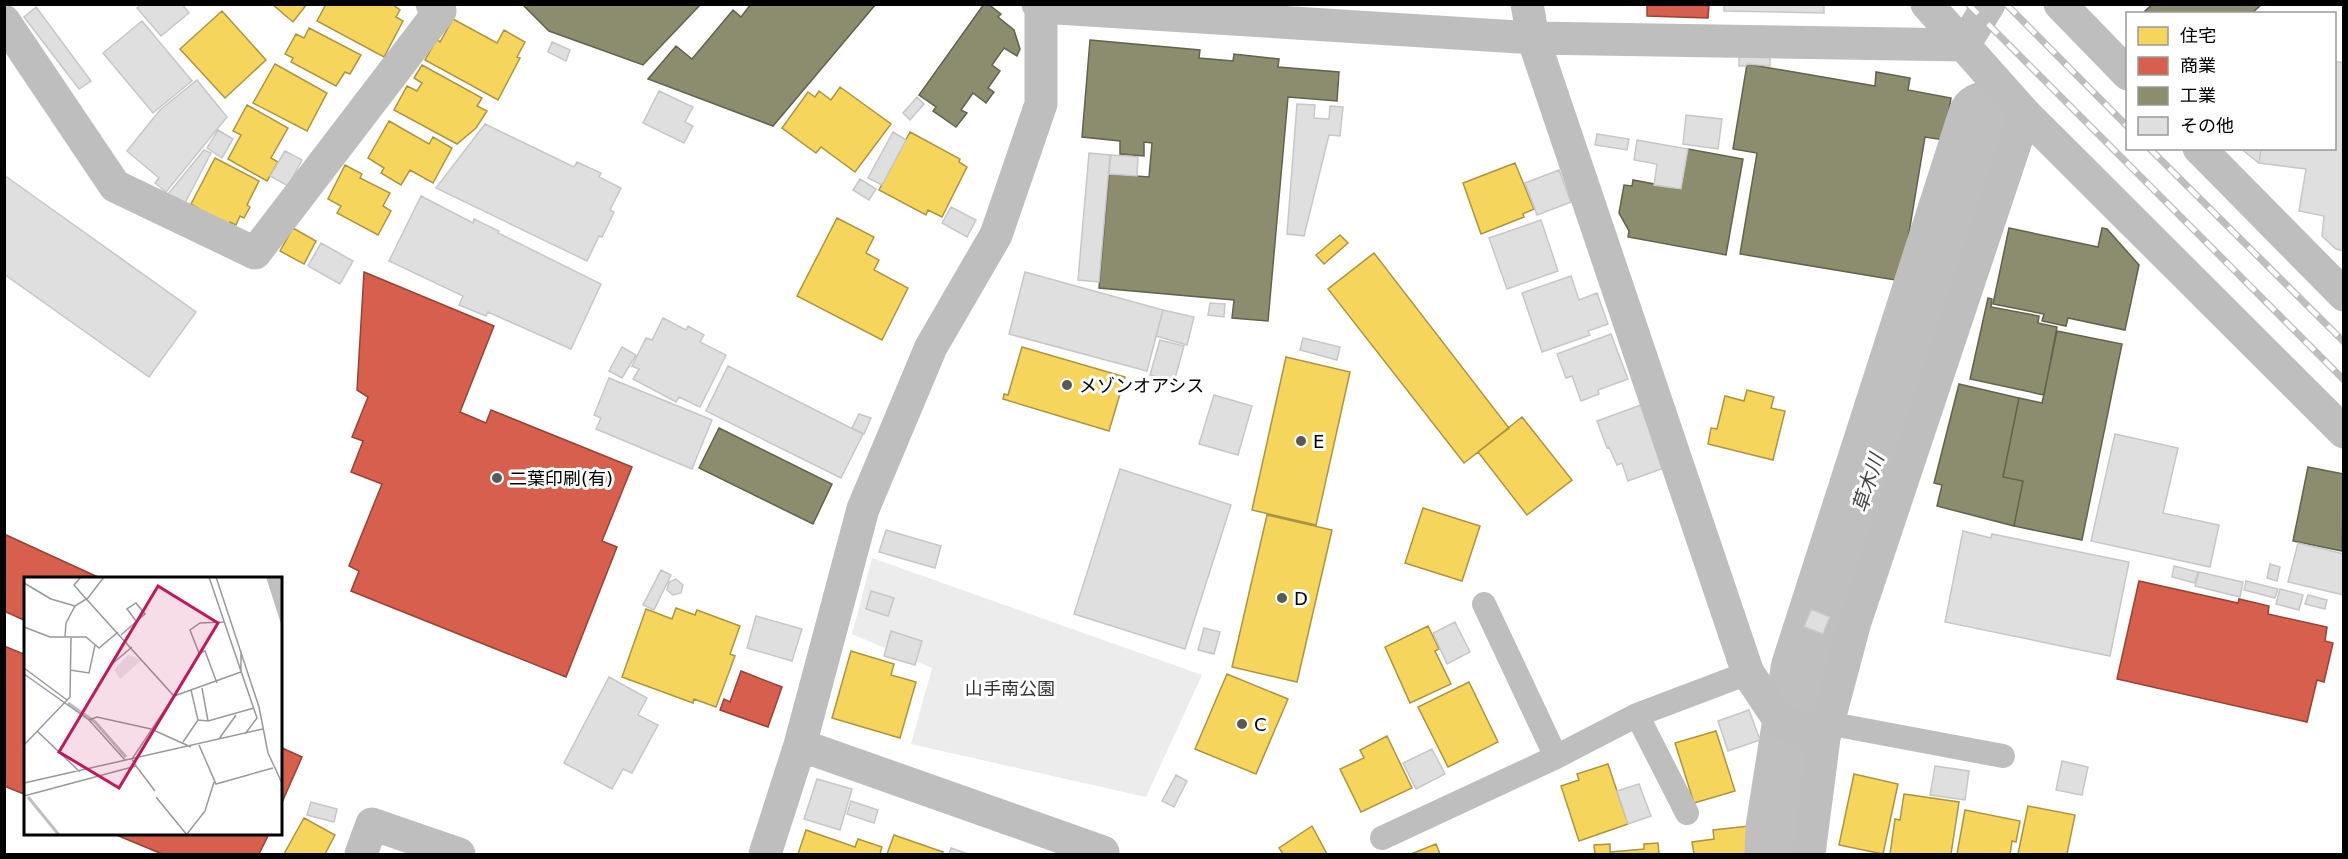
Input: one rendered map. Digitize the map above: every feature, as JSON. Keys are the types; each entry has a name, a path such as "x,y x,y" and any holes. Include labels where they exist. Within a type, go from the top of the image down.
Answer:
{"street":[{"path":"4,21 116,186 255,253 440,11 432,4"},
{"path":"1527,4 1533,38 1748,673 1780,721 1814,730"},
{"path":"1927,4 2025,114 2343,432"},
{"path":"1964,45 1989,4"},
{"path":"2060,4 2126,73"},
{"path":"765,855 800,745 863,509 931,347 996,235 1041,104 1039,6 1533,38 1964,45"},
{"path":"1809,855 1814,730 1855,622 2025,114"},
{"path":"2201,150 2343,295"},
{"path":"800,745 1103,852"},
{"path":"362,855 372,824 459,855"}],"lane":[{"path":"1484,604 1556,757"},
{"path":"1382,838 1556,757 1637,715 1748,673"},
{"path":"1637,715 1687,813"},
{"path":"1814,730 2003,756"}],"green space":[{"name":"山手南公園","path":"872,558 1202,675 1146,797 911,744 932,668 852,634"}],"building: 住宅":[{"path":"272,4 307,4 293,22"},
{"path":"326,4 392,4 400,10 396,17 403,21 384,57 317,21"},
{"path":"222,11 266,60 225,98 180,49"},
{"path":"453,19 497,43 504,30 525,42 517,57 520,58 498,100 425,60 437,39 440,42"},
{"path":"309,28 361,55 350,74 345,72 336,86 291,62 293,58 285,54 296,34 304,38"},
{"path":"275,64 327,93 307,131 253,103"},
{"path":"422,65 482,98 477,106 487,111 476,128 457,144 394,110 407,86 417,91 422,83 414,78"},
{"path":"840,87 891,124 855,172 821,147 816,153 782,128 808,92 815,97 819,91 831,100"},
{"path":"247,105 288,128 271,158 278,162 267,181 228,159 241,135 233,131"},
{"path":"389,121 429,144 433,137 452,148 433,183 410,170 401,185 381,173 384,168 368,158"},
{"path":"910,132 960,159 959,162 967,167 942,217 928,210 926,215 879,190"},
{"path":"215,158 259,181 247,205 250,207 244,218 240,216 236,225 230,222 228,227 191,204"},
{"path":"1515,163 1534,209 1523,214 1524,217 1481,234 1463,183"},
{"path":"345,165 362,174 360,178 390,193 383,206 391,211 378,235 337,213 341,206 328,199"},
{"path":"837,218 874,237 866,253 879,260 874,270 908,288 882,340 797,296"},
{"path":"293,228 316,241 304,264 280,251"},
{"path":"1340,235 1348,243 1324,264 1316,255"},
{"path":"1374,253 1509,428 1464,463 1328,289"},
{"name":"メゾンオアシス","path":"1022,347 1125,377 1109,431 1003,399 1004,394 1008,395"},
{"name":"E","path":"1286,357 1350,372 1316,525 1252,510"},
{"path":"1747,390 1774,397 1771,408 1785,411 1773,460 1708,444 1711,428 1717,429 1725,396 1744,401"},
{"path":"1522,417 1572,480 1527,515 1478,452"},
{"path":"1423,508 1480,526 1462,581 1405,563"},
{"name":"D","path":"1267,515 1332,530 1297,682 1232,667"},
{"path":"676,608 695,615 697,610 740,626 730,654 735,656 716,707 694,699 693,703 622,677 646,609 672,619"},
{"path":"1428,626 1439,649 1435,651 1451,684 1410,703 1385,647"},
{"path":"851,651 894,664 891,675 916,682 900,738 832,718"},
{"name":"C","path":"1227,674 1288,699 1256,774 1195,749"},
{"path":"1469,682 1498,742 1448,767 1418,707"},
{"path":"1716,731 1735,791 1694,803 1675,743"},
{"path":"1387,736 1412,788 1361,812 1340,769 1364,758 1360,750"},
{"path":"1608,764 1628,824 1579,841 1561,786 1579,780 1577,774"},
{"path":"1854,774 1898,784 1883,854 1839,845"},
{"path":"1904,794 1959,802 1951,854 1890,854 1895,819 1900,820"},
{"path":"2028,806 2075,815 2067,854 2018,854"},
{"path":"1965,810 2020,821 2016,842 2012,841 2010,854 1957,854"},
{"path":"304,818 335,835 325,854 284,854"},
{"path":"1312,826 1327,854 1283,854 1279,848"},
{"path":"1749,826 1753,854 1694,854 1692,842 1714,839 1713,830"},
{"path":"806,830 855,847 858,839 882,847 880,854 798,854"},
{"path":"894,835 943,852 942,854 887,854"},
{"path":"1658,843 1659,854 1595,854 1594,845 1610,844 1610,852 1644,849 1644,844"},
{"path":"1436,844 1440,854 1411,854"}],"building: 商業":[{"path":"1647,4 1709,4 1708,18 1647,16"},
{"name":"二葉印刷(有)","path":"364,272 494,326 460,412 486,423 491,410 632,467 602,541 617,547 566,677 351,591 359,571 349,566 382,484 351,472 363,441 352,437 368,397 357,390"},
{"path":"4,534 98,577 24,577 24,620 4,611"},
{"path":"2139,581 2238,603 2239,599 2269,606 2268,614 2327,627 2325,641 2333,643 2324,682 2317,680 2307,722 2117,679"},
{"path":"4,646 24,654 24,794 4,786"},
{"path":"741,671 782,687 768,727 720,710 724,699 730,702"},
{"path":"282,748 302,757 282,802"},
{"path":"116,835 268,835 259,854 162,854"}],"building: 工業":[{"path":"522,4 701,4 643,65 549,31"},
{"path":"751,4 876,4 773,126 648,79 676,46 692,59 733,10 741,17"},
{"path":"984,4 988,4 1001,14 998,17 1014,30 1020,49 1017,56 1004,48 992,65 1000,71 988,88 994,92 986,103 973,93 961,110 967,113 956,127 933,111 936,107 919,95"},
{"path":"2153,4 2262,4 2253,12 2145,11"},
{"path":"1090,40 1200,50 1199,58 1233,61 1234,54 1279,59 1278,67 1339,72 1337,101 1288,97 1268,321 1232,318 1234,300 1099,288 1109,174 1149,177 1152,143 1144,142 1144,156 1120,154 1120,141 1082,137"},
{"path":"1747,64 1875,86 1876,72 1910,78 1908,90 1951,98 1944,140 1925,137 1901,281 1740,254 1757,153 1733,149"},
{"path":"1688,149 1743,159 1726,255 1628,237 1629,231 1619,213 1624,185 1632,186 1633,180 1681,189"},
{"path":"2009,228 2098,247 2102,228 2107,229 2139,265 2125,330 2068,318 2066,326 2042,321 2044,314 1993,304"},
{"path":"1988,298 1992,299 1991,307 2039,316 2038,323 2057,327 2044,395 1970,379"},
{"path":"2057,331 2122,344 2082,540 2014,526 2023,481 2003,477 2019,398 2042,403"},
{"path":"1959,384 2019,398 2003,477 2023,481 2014,526 1937,506 1942,485 1934,483"},
{"path":"719,428 832,484 813,524 699,468"},
{"path":"2308,467 2344,474 2342,551 2293,541"}],"building: その他":[{"path":"142,4 182,4 189,13 161,36 137,8"},
{"path":"1724,4 1824,4 1824,13 1724,11"},
{"path":"36,7 91,81 79,89 24,17"},
{"path":"142,21 192,81 153,113 103,53"},
{"path":"552,42 570,50 566,61 548,52"},
{"path":"1739,56 1770,56 1770,66 1747,64 1739,66"},
{"path":"2336,61 2344,63 2344,251 2336,249 2322,236 2324,216 2299,211 2306,169 2259,163 2261,150 2336,150"},
{"path":"197,80 227,117 166,192 155,183 159,178 127,151 160,110"},
{"path":"659,91 693,107 685,122 693,126 684,143 643,123"},
{"path":"917,97 924,104 910,120 903,113"},
{"path":"1297,104 1315,105 1314,118 1329,119 1330,106 1343,107 1340,136 1329,135 1304,236 1287,234"},
{"path":"1686,115 1722,119 1718,149 1683,144"},
{"path":"485,124 574,167 577,162 601,173 599,177 621,188 610,210 614,212 587,261 436,188"},
{"path":"218,130 233,139 222,158 207,148"},
{"path":"893,132 906,140 882,185 868,178"},
{"path":"1597,134 1629,139 1627,150 1595,145"},
{"path":"1637,140 1688,149 1681,189 1654,185 1657,164 1634,160"},
{"path":"204,150 211,153 185,203 168,194"},
{"path":"2243,150 2261,150 2259,163"},
{"path":"285,151 302,160 288,186 270,176"},
{"path":"1089,153 1110,155 1099,282 1078,280"},
{"path":"1111,155 1138,157 1137,176 1109,174"},
{"path":"1559,170 1571,202 1537,215 1525,183"},
{"path":"4,175 196,312 149,377 4,274"},
{"path":"860,179 876,189 869,200 853,190"},
{"path":"421,196 473,223 474,219 499,231 498,233 601,284 571,349 488,312 486,316 459,305 463,296 389,261"},
{"path":"951,207 976,220 967,237 942,223"},
{"path":"1541,220 1558,271 1507,289 1489,238"},
{"path":"321,243 353,261 340,284 308,266"},
{"path":"1025,272 1163,310 1147,371 1009,334"},
{"path":"1571,276 1579,300 1597,293 1608,324 1588,331 1590,335 1542,352 1522,293"},
{"path":"1210,303 1225,304 1224,317 1208,315"},
{"path":"1163,310 1194,317 1187,345 1156,336"},
{"path":"663,318 686,330 688,326 704,335 700,342 726,355 700,407 679,397 676,402 633,379 639,369 632,366 646,338 652,340"},
{"path":"1611,334 1628,379 1598,390 1599,394 1581,401 1572,376 1566,378 1557,354"},
{"path":"1303,338 1340,347 1337,360 1300,350"},
{"path":"1160,340 1184,346 1174,382 1150,375"},
{"path":"622,347 636,355 622,378 609,371"},
{"path":"728,366 863,434 841,478 706,411"},
{"path":"609,378 712,420 692,469 596,429 601,418 594,415"},
{"path":"1214,395 1252,406 1238,455 1199,444"},
{"path":"1641,405 1664,468 1628,481 1622,463 1617,465 1609,447 1607,448 1597,421"},
{"path":"859,414 871,418 864,434 852,428"},
{"path":"2115,434 2178,448 2163,513 2219,525 2210,567 2091,541"},
{"path":"1120,469 1231,505 1185,649 1074,614"},
{"path":"886,530 941,546 935,568 879,552"},
{"path":"1963,531 1991,538 1992,534 2129,562 2110,656 1945,622"},
{"path":"2298,543 2344,554 2344,595 2288,582"},
{"path":"2270,564 2280,567 2277,581 2267,578"},
{"path":"2174,566 2198,572 2195,583 2172,577"},
{"path":"661,570 671,575 654,610 643,605"},
{"path":"2199,572 2243,582 2240,597 2195,586"},
{"path":"676,579 683,585 681,593 673,595 667,590 669,582"},
{"path":"2246,581 2278,589 2275,598 2244,590"},
{"path":"2280,589 2303,595 2299,610 2276,604"},
{"path":"871,591 894,598 888,616 866,609"},
{"path":"2308,595 2327,600 2325,609 2305,604"},
{"path":"1811,609 1830,617 1823,634 1804,627"},
{"path":"756,616 802,629 792,661 747,648"},
{"path":"1455,622 1470,652 1447,664 1433,633"},
{"path":"1204,628 1220,632 1214,654 1198,650"},
{"path":"891,631 922,641 915,665 884,656"},
{"path":"609,677 647,698 638,715 658,725 632,773 623,769 612,789 564,763"},
{"path":"1749,710 1760,740 1728,751 1718,721"},
{"path":"1432,749 1445,774 1416,789 1403,763"},
{"path":"2062,761 2088,767 2082,795 2056,790"},
{"path":"1935,766 1969,771 1965,800 1930,795"},
{"path":"1176,775 1187,781 1174,807 1162,801"},
{"path":"817,779 852,789 840,830 804,819"},
{"path":"1639,784 1651,816 1628,824 1617,791"},
{"path":"851,801 878,810 874,823 847,814"},
{"path":"311,802 337,809 334,822 307,815"},
{"path":"951,848 968,854 949,854"}],"waterway":[{"name":"草木川","path":"1782,854 1783,828 1808,670 1985,119"}],"railway":[{"path":"1968,4 2344,380"},
{"path":"2006,4 2126,125"},
{"path":"2151,150 2344,342"}],"place":[{"name":"メゾンオアシス","path":"1067,385"},
{"name":"E","path":"1301,441"},
{"name":"二葉印刷(有)","path":"497,478"},
{"name":"D","path":"1282,598"},
{"name":"C","path":"1242,724"}]}
